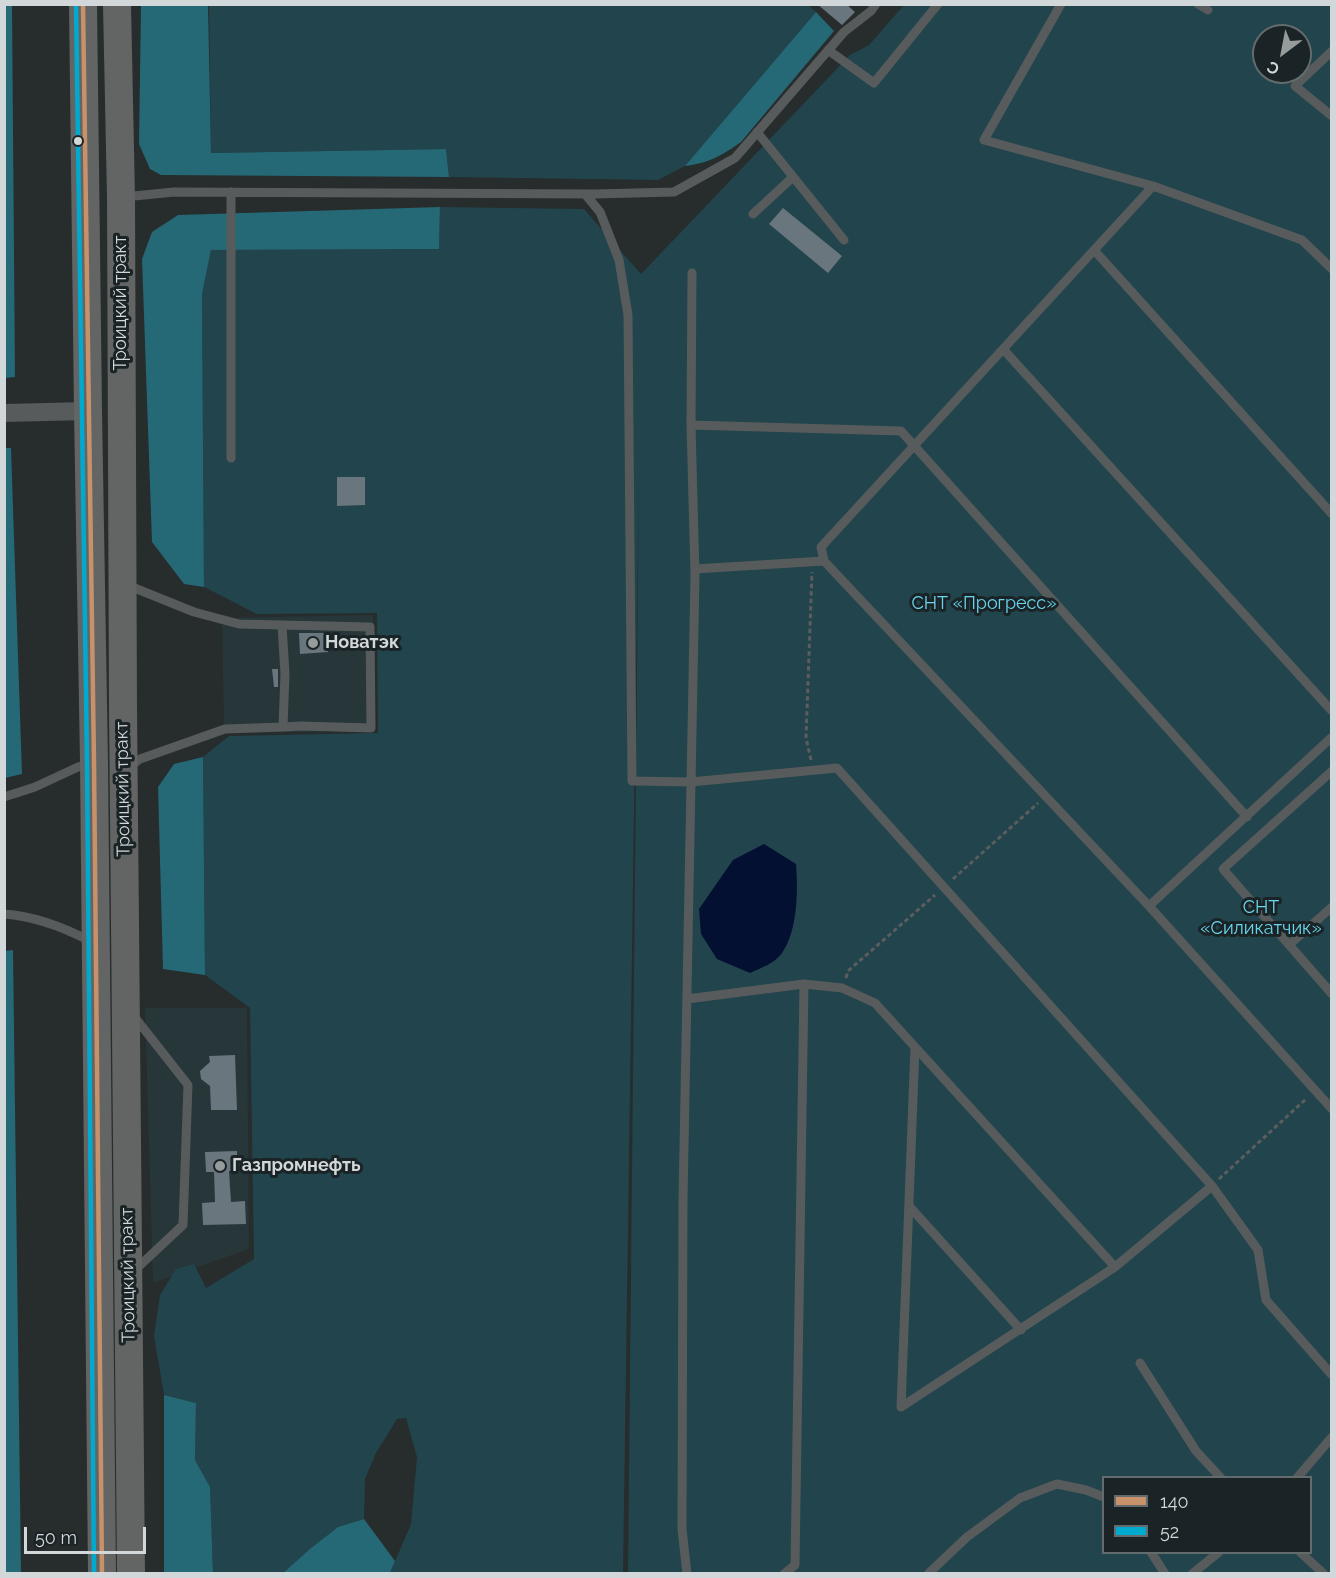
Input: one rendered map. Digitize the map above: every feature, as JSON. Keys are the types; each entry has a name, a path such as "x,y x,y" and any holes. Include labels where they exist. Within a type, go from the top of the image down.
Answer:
{"main road":[{"name":"Троицкий тракт","path":"83,4 94,762 102,1574"},
{"name":"Троицкий тракт","path":"117,4 121,198 123,771 131,1574"}],"street":[{"path":"4,413 88,411"}],"lane":[{"path":"121,198 174,192 585,194 674,192 735,158 844,32 871,11 876,4"},
{"path":"828,50 874,83 939,4"},
{"path":"1061,4 984,140 1153,186 1302,240 1332,269"},
{"path":"1198,4 1208,10"},
{"path":"1332,51 1295,86 1332,116"},
{"path":"758,132 844,240"},
{"path":"753,214 793,177"},
{"path":"1153,186 821,547 824,561 1149,906 1332,1109"},
{"path":"231,192 231,458"},
{"path":"585,194 600,212 619,260 628,315 632,781 691,782 837,768 1212,1186 1258,1250 1266,1300 1332,1375"},
{"path":"1094,250 1332,514"},
{"path":"687,1574 682,1529 683,1199 695,569 691,425 692,273"},
{"path":"1003,349 1332,711"},
{"path":"691,425 901,431 1247,817"},
{"path":"695,569 824,561"},
{"path":"122,583 194,612 238,624 370,627 371,717 371,728 302,726 225,729 140,759 123,771"},
{"path":"282,625 285,674 283,727"},
{"path":"1149,906 1332,737"},
{"path":"4,797 35,787 94,762"},
{"path":"1332,771 1223,869 1332,994"},
{"path":"1288,945 1332,907"},
{"path":"4,914 16,915 70,931 95,943"},
{"path":"687,999 804,984 842,988 875,1003 1115,1267"},
{"path":"784,1574 795,1565 804,984"},
{"path":"126,1005 188,1085 183,1225 128,1276"},
{"path":"915,1047 901,1407 1115,1267 1212,1186"},
{"path":"909,1206 1021,1330"},
{"path":"1140,1363 1196,1451 1219,1476"},
{"path":"1299,1476 1332,1437"},
{"path":"928,1574 966,1537 1020,1498 1058,1484 1102,1496"},
{"path":"1152,1554 1165,1574"},
{"path":"1192,1574 1217,1554"},
{"path":"1302,1554 1324,1574"}],"path":[{"path":"813,562 806,738 814,770"},
{"path":"1212,1186 1315,1090"}],"shaded area":[{"path":"12,4 15,377 5,378 4,5"},
{"path":"141,5 208,5 211,153 446,149 449,177 161,175 150,169 139,144"},
{"path":"816,12 834,31 741,142 714,158 685,166"},
{"path":"440,207 439,249 211,250 202,294 204,587 184,584 152,542 142,259 152,232 178,215"},
{"path":"5,448 11,448 22,774 5,778"},
{"path":"373,615 375,731 224,733 222,618"},
{"path":"203,757 205,975 163,969 158,787 174,764"},
{"path":"764,844 796,864 796,910 791,933 782,953 772,962 750,973 717,959 701,934 699,909 733,860"},
{"path":"13,950 21,1573 5,1574 4,951"},
{"path":"145,1008 247,1008 249,1249 153,1283"},
{"path":"164,1395 196,1403 195,1460 210,1487 213,1573 164,1573"},
{"path":"364,1519 395,1561 390,1573 283,1573 338,1527"}],"green space":[{"path":"807,4 816,12 685,166 658,180 449,177 446,149 211,153 209,5"},
{"name":"СНТ «Прогресс»","path":"904,5 1331,5 1331,1573 628,1573 639,469 623,1573 390,1573 411,1524 417,1457 406,1418 397,1419 376,1453 365,1479 364,1519 338,1527 283,1573 213,1573 210,1487 195,1460 196,1403 164,1395 154,1336 160,1295 176,1269 194,1264 206,1288 254,1259 250,1008 205,975 203,757 229,736 378,733 377,613 257,614 204,587 202,294 211,250 439,249 440,207 584,209 641,274 850,55 869,45"}],"building":[{"path":"817,4 846,4 855,12 842,25"},
{"path":"783,208 842,256 828,273 769,224"},
{"path":"337,477 365,477 365,505 337,506"},
{"path":"299,633 327,633 328,652 300,654"},
{"path":"272,669 278,669 278,687 274,687"},
{"path":"235,1055 237,1110 211,1110 210,1086 201,1079 200,1071 210,1062 209,1056"},
{"path":"237,1151 237,1171 229,1171 231,1202 245,1201 246,1224 203,1225 202,1203 215,1202 214,1172 206,1172 205,1152"}],"transit line":[{"name":"52","path":"76,4 87,762 94,1574"},
{"name":"140","path":"83,4 94,762 102,1574"}],"place":[{"name":"Новатэк","path":"313,643"},
{"name":"Газпромнефть","path":"220,1166"}],"park label":[{"name":"СНТ «Силикатчик»","path":"1261,918"}]}
